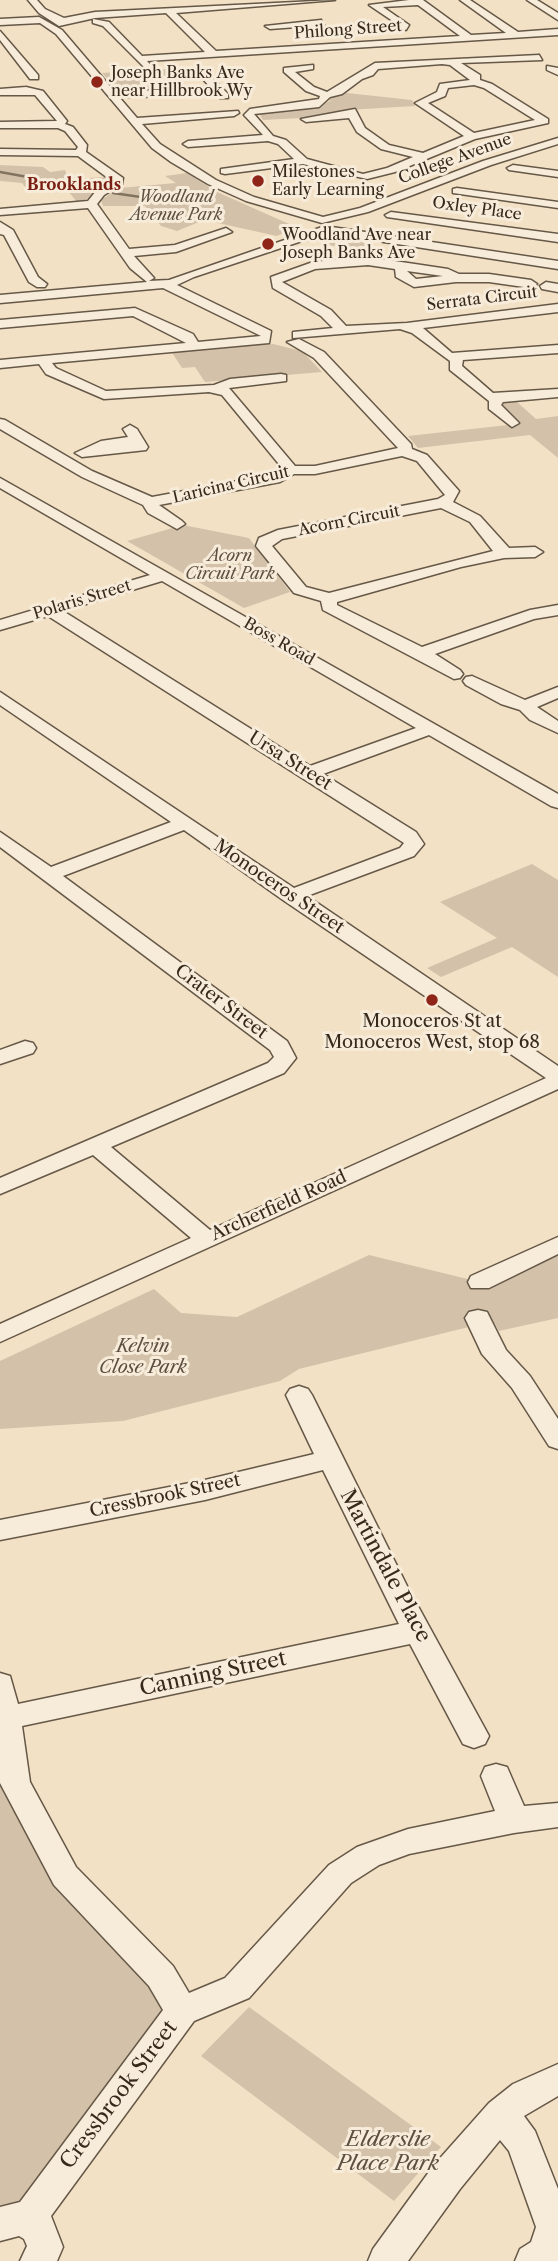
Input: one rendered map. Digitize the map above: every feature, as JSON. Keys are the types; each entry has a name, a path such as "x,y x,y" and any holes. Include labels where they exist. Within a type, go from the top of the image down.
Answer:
{"street":[{"path":"32,0 41,19"},
{"path":"0,22 41,19 58,22 218,4 331,0"},
{"path":"464,0 516,35"},
{"path":"531,0 558,17"},
{"path":"449,24 412,26 374,5 419,1 469,38"},
{"path":"169,11 214,55"},
{"path":"258,18 293,49"},
{"path":"96,21 106,24 148,68"},
{"path":"58,22 156,146 201,177 287,212 369,237 558,265"},
{"path":"270,26 321,23"},
{"name":"Philong Street","path":"140,60 558,32"},
{"path":"0,34 34,76"},
{"path":"0,60 19,58"},
{"path":"448,61 476,77 474,82"},
{"path":"310,67 287,70 304,86 326,94 338,92 358,77 370,73 370,64 448,61 545,63"},
{"path":"195,72 205,76 217,90 245,112 268,133 268,138"},
{"path":"472,137 421,103 442,94 444,86 474,82 488,86 544,121"},
{"path":"0,92 26,90 38,93 62,121 59,125"},
{"path":"141,94 217,90"},
{"path":"135,121 315,105 323,100 326,94"},
{"path":"306,119 351,113 357,119 356,125 361,130 385,147 424,156"},
{"path":"225,171 303,161 354,176 374,176 472,137 558,119"},
{"path":"0,125 59,125 69,129 83,147 80,153"},
{"path":"188,144 268,138 282,142 303,161"},
{"name":"College Avenue","path":"324,225 487,163 558,141"},
{"path":"0,152 80,153 118,182 100,193 91,204 0,212"},
{"path":"513,168 558,174"},
{"path":"354,176 352,182 366,187"},
{"path":"457,191 558,205"},
{"path":"91,204 134,265 269,335"},
{"name":"College Avenue","path":"324,225 343,224 364,211"},
{"path":"287,212 310,225 324,225"},
{"name":"Oxley Place","path":"391,215 558,238"},
{"path":"343,224 369,237"},
{"path":"288,241 310,225"},
{"path":"0,299 122,290 209,268 288,241 324,225"},
{"path":"0,226 1,231 9,233 33,279 41,284"},
{"path":"130,256 176,248 226,232"},
{"path":"342,330 326,313 277,285 275,280 323,264 368,261 448,273 456,278"},
{"path":"402,266 400,274 416,289 456,278 489,278 531,284"},
{"path":"122,290 129,312"},
{"name":"Serrata Circuit","path":"269,335 278,344 342,330 411,326 558,308"},
{"path":"0,324 129,312 142,314 188,337 194,346"},
{"name":"Serrata Circuit","path":"411,326 443,355 457,358"},
{"path":"0,364 194,346 269,335"},
{"path":"296,338 319,355 403,444 405,447 402,451 422,458 452,491 452,496 443,503 475,519 501,548 500,553"},
{"path":"558,349 457,358 456,367 483,393 498,398 558,393"},
{"path":"43,360 51,371 104,395 219,388 230,383 282,379"},
{"path":"219,388 227,392 291,470"},
{"path":"498,398 494,407 512,423"},
{"name":"Laricina Circuit","path":"0,423 87,474 150,502 279,478 291,470 315,470 402,451"},
{"path":"61,457 106,444 136,439 153,460"},
{"name":"Boss Road","path":"0,482 558,802"},
{"name":"Laricina Circuit","path":"150,502 153,510 177,524"},
{"name":"Acorn Circuit","path":"422,653 329,607 328,598 317,597 294,585 264,546 265,541 278,535 443,503"},
{"path":"328,598 500,553 535,552"},
{"name":"Polaris Street","path":"0,625 163,576"},
{"name":"Ursa Street","path":"50,610 409,836 414,845 407,852 290,896"},
{"path":"454,674 430,661 422,653 530,615 558,610"},
{"path":"472,681 507,700 526,706 536,716 558,728"},
{"path":"526,706 558,692"},
{"name":"Monoceros Street","path":"0,697 558,1078"},
{"path":"308,773 430,729"},
{"path":"49,874 186,823"},
{"name":"Crater Street","path":"0,838 279,1046 285,1058 275,1068 0,1187"},
{"path":"0,1057 24,1048"},
{"name":"Archerfield Road","path":"0,1334 558,1078"},
{"path":"96,1146 206,1239"},
{"path":"480,1282 558,1245"},
{"path":"478,1318 495,1354 521,1382 558,1440"},
{"name":"Martindale Place","path":"299,1395 474,1736"},
{"name":"Cressbrook Street","path":"0,1530 205,1490 330,1459"},
{"name":"Canning Street","path":"8,1720 46,1708 418,1631"},
{"name":"Cressbrook Street","path":"0,1684 8,1720 15,1782 65,1876 161,1976 182,2011 38,2204 15,2222"},
{"path":"496,1776 514,1820"},
{"path":"182,2011 237,1988 340,1874 368,1856 408,1842 514,1820 558,1815"},
{"path":"386,2261 447,2177 501,2114 525,2095 558,2079"},
{"path":"501,2114 523,2142 554,2227 545,2258"},
{"path":"15,2222 44,2236 45,2247 38,2261"}],"green space":[{"path":"183,68 186,70 179,71 181,74 191,75 171,77 186,91 138,90 127,93 131,99 125,99 102,73"},
{"path":"333,94 412,100 415,106 348,110 302,118 263,120 259,113 314,107 330,101 328,97"},
{"path":"0,165 43,167 50,172 65,170 68,179 107,177 110,180 87,199 77,202 67,190 29,192 22,183 0,181"},
{"name":"Woodland Avenue Park","path":"187,173 217,192 296,227 277,236 204,220 177,231 161,226 145,206 103,206 101,200 119,188 176,183 165,176"},
{"path":"339,237 373,243 361,257 345,245 332,246 326,241 295,243"},
{"path":"273,344 302,351 322,372 205,382 195,367 182,368 171,351"},
{"path":"516,401 536,419 558,416 558,458 530,435 418,448 408,436 517,424 500,407 505,402"},
{"name":"Acorn Circuit Park","path":"183,525 249,538 290,592 244,608 127,541"},
{"path":"532,864 558,880 558,977 512,947 441,977 427,968 497,938 440,902"},
{"name":"Kelvin Close Park","path":"558,1245 558,1318 499,1331 493,1321 299,1369 280,1381 123,1421 0,1429 0,1361 154,1289 181,1313 237,1317 369,1255 480,1282"},
{"path":"0,1684 11,1753 65,1876 182,2011 29,2221 12,2240 0,2241"},
{"name":"Elderslie Place Park","path":"249,2007 441,2147 394,2201 201,2056"}],"waterway":[{"path":"0,172 94,189"},
{"path":"113,193 182,203"}],"place":[{"name":"Joseph Banks Ave near Hillbrook Wy","path":"97,82"},
{"name":"Milestones Early Learning","path":"258,181"},
{"name":"Woodland Ave near Joseph Banks Ave","path":"268,244"},
{"name":"Monoceros St at Monoceros West, stop 68","path":"432,1000"}],"district":[{"name":"Brooklands","path":"74,185"}]}
